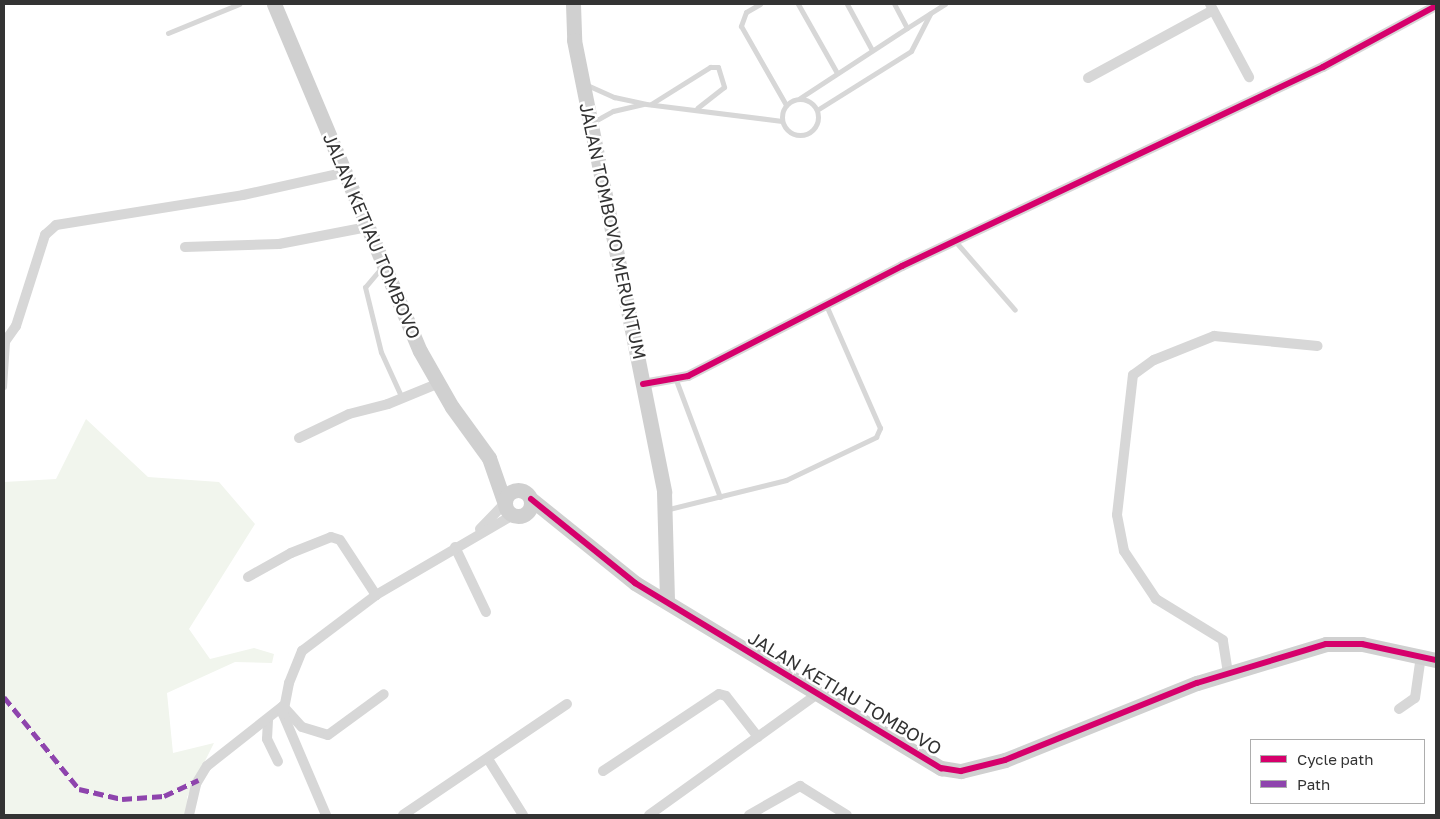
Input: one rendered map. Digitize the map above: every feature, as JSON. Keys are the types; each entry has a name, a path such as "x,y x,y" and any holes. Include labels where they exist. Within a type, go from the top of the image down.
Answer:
{"street":[{"name":"JALAN KETIAU TOMBOVO","path":"274,4 342,173 437,384 489,458 565,531 666,601 923,760 961,771 1005,760 1228,673 1326,644 1362,644 1436,660"},
{"name":"JALAN TOMBOVO MERUNTUM","path":"564,4 574,40 643,384 665,510 666,601"},
{"name":"JALAN TOMBOVO MERUNTUM","path":"573,4 574,40"},
{"path":"643,384 676,380 955,241 1239,109 1436,6"},
{"path":"1088,78 1212,7 1249,77"},
{"path":"6,341 16,326 45,235 56,225 243,195 342,173"},
{"path":"185,247 286,243 367,227"},
{"path":"1228,673 1223,640 1173,614 1156,599 1124,551 1117,515 1133,374 1154,360 1214,336 1318,346"},
{"path":"299,438 349,414 402,399 437,384"},
{"name":"JALAN KETIAU TOMBOVO","path":"489,458 511,509 565,531"},
{"path":"326,815 320,792 285,724 283,706 296,664 309,643 376,595 470,538 511,509 529,511 526,494 510,492 511,509"},
{"path":"248,578 291,553 331,537 340,540 376,595"},
{"path":"455,547 486,612"},
{"path":"1399,709 1415,698 1420,656"},
{"path":"283,706 302,726 328,734 384,694"},
{"path":"603,771 719,694 726,696 758,737"},
{"path":"648,815 816,695"},
{"path":"403,815 567,704"},
{"path":"188,815 196,784 207,766 268,720 283,706"},
{"path":"268,720 268,739 278,762"},
{"path":"488,759 522,815"},
{"path":"749,815 800,786 848,815"}],"lane":[{"path":"168,34 238,4"},
{"path":"760,4 746,12 741,26 786,105 782,121"},
{"path":"798,4 837,73"},
{"path":"847,4 872,50"},
{"path":"894,4 907,28"},
{"path":"786,105 800,98 945,4"},
{"path":"818,110 912,51 930,14"},
{"path":"591,124 613,111 648,104 710,66 718,67 724,87 697,108"},
{"path":"582,83 614,97 648,104 697,108 782,121 791,133 805,135 817,125 818,110"},
{"path":"800,98 818,110"},
{"path":"955,241 1015,310"},
{"path":"383,266 365,287 381,352 402,399"},
{"path":"665,510 786,480 876,437 880,428 826,304"},
{"path":"4,387 6,341"},
{"path":"676,380 720,497"}],"shaded area":[{"path":"86,419 148,477 219,482 255,524 189,629 210,659 254,648 274,654 272,663 235,662 167,693 173,753 214,743 187,797 191,815 4,815 4,482 56,479"}],"marked path":[{"path":"4,697 79,789 122,799 164,796 199,780"}],"cycle path":[{"path":"643,384 688,376 902,266 1323,67 1436,6"},
{"path":"531,499 635,583 941,768 961,771 1005,760 1197,683 1326,644 1362,644 1436,660"}]}
